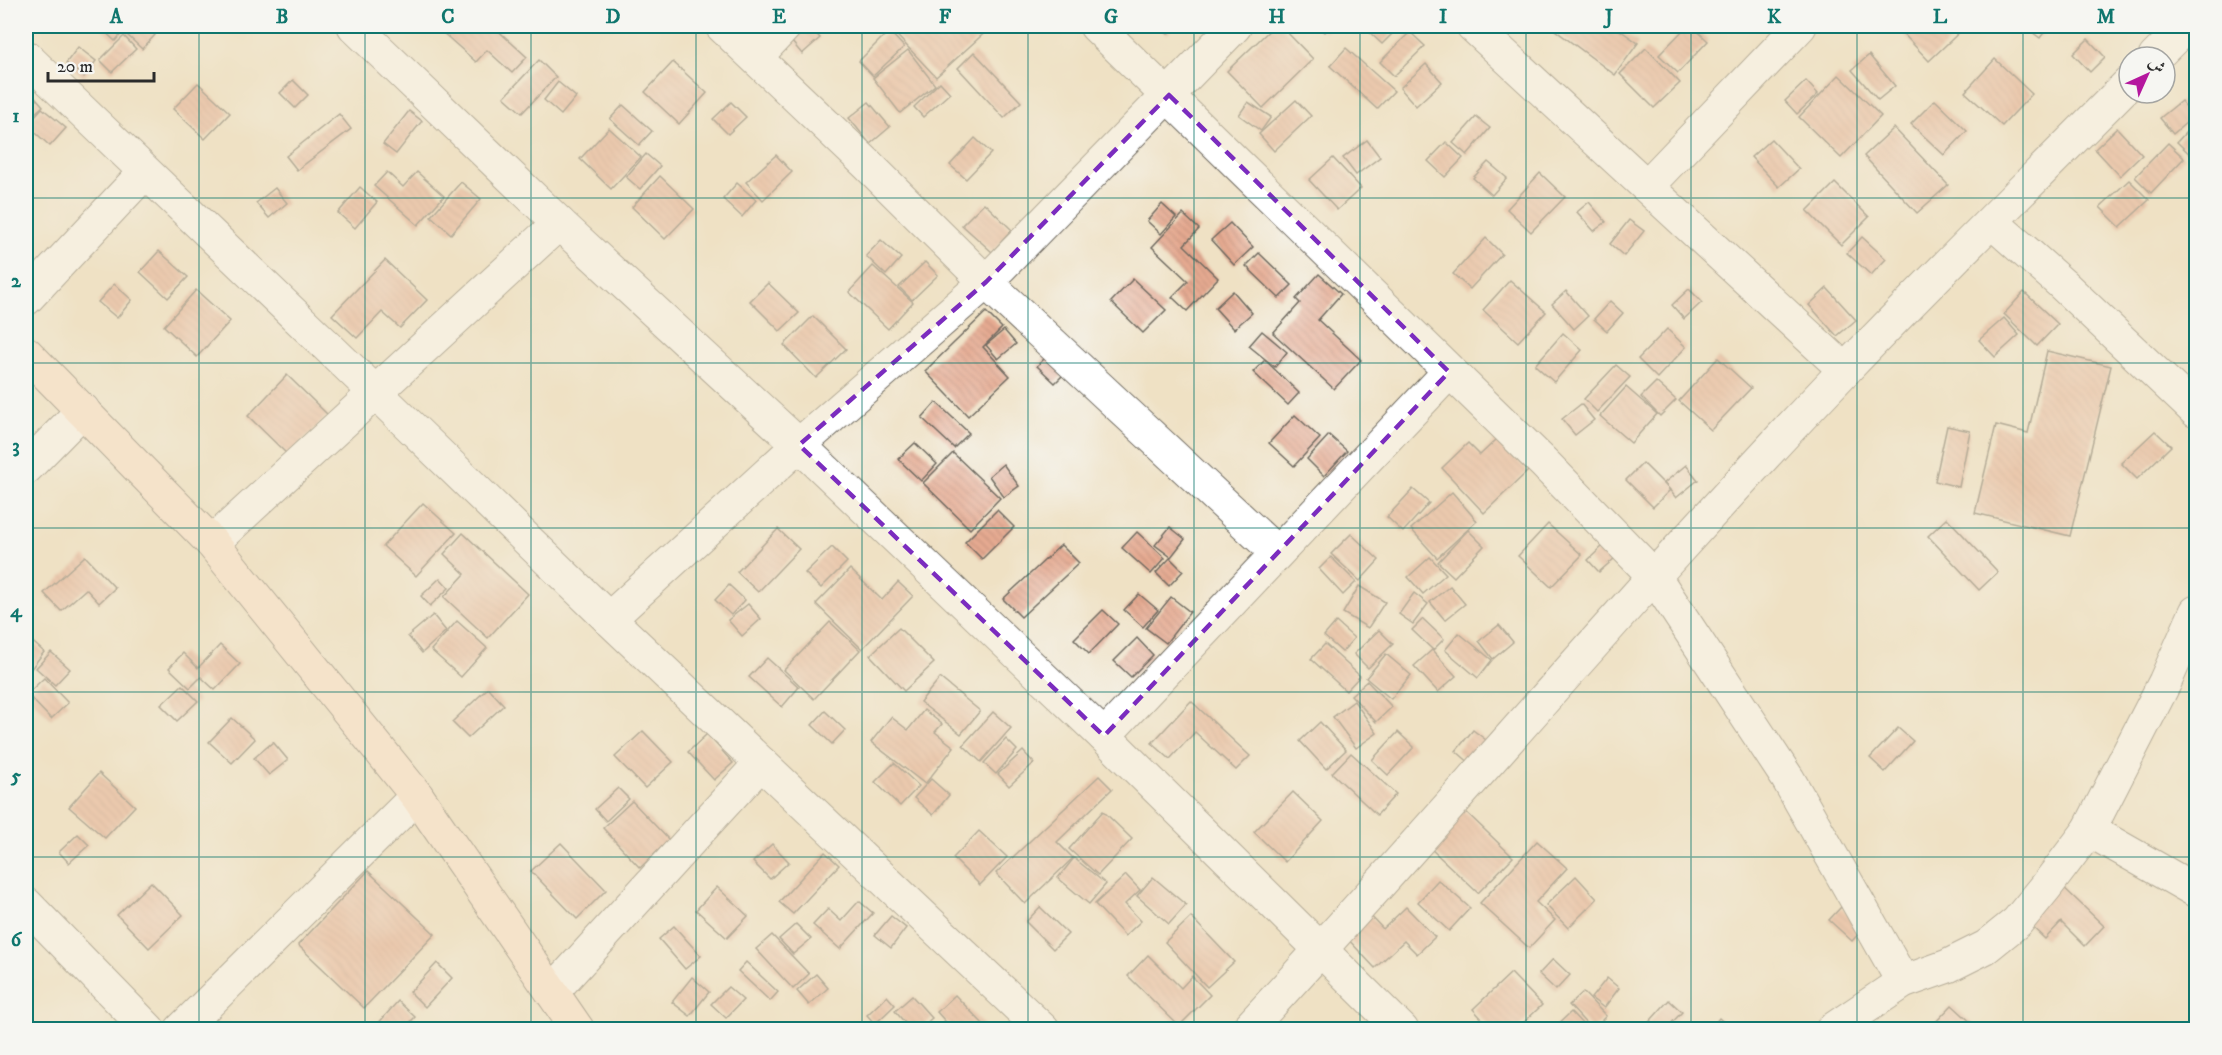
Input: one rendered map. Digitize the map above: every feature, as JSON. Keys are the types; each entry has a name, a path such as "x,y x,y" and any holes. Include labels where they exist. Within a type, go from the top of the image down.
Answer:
{"street":[{"path":"354,26 559,223 800,445 1104,736 1402,1029"},
{"path":"722,26 867,164 986,282 1277,553"},
{"path":"756,57 784,26"},
{"path":"1096,26 1545,464 1654,576 1788,779 1903,982"},
{"path":"609,619 800,445 986,282 1235,26"},
{"path":"1473,26 1845,370"},
{"path":"1647,186 1800,26"},
{"path":"2167,45 2186,26"},
{"path":"26,57 609,619 1043,1029"},
{"path":"1247,1029 1321,950 1654,576 1845,370 2117,95"},
{"path":"26,299 145,172"},
{"path":"1992,222 2062,284 2196,411"},
{"path":"212,543 559,223"},
{"path":"26,353 212,543 417,796 578,1029"},
{"path":"1104,736 1449,372"},
{"path":"26,468 83,410"},
{"path":"1832,1029 1903,982 1948,966 1976,951 2017,922 2089,830 2147,717 2196,612"},
{"path":"552,992 761,763"},
{"path":"181,1029 417,796"},
{"path":"2089,830 2196,891"},
{"path":"26,904 148,1029"}],"highlighted area":[{"path":"1169,95 1449,372 1104,736 799,445 986,282"}],"building":[{"path":"99,26 129,26 115,41"},
{"path":"132,26 146,26 155,35 142,49 125,33"},
{"path":"444,26 493,26 527,57 512,73 487,50 476,62 440,30"},
{"path":"799,26 809,26 820,38 802,54 787,36"},
{"path":"888,26 992,26 936,77"},
{"path":"1156,26 1174,26 1168,34"},
{"path":"1274,26 1281,26 1313,59 1263,108 1227,71"},
{"path":"1317,26 1331,26 1325,32"},
{"path":"1368,26 1400,26 1382,44 1365,28"},
{"path":"1558,26 1614,26 1638,43 1615,75 1555,30"},
{"path":"1687,26 1692,26 1708,41 1678,73 1659,55"},
{"path":"1896,26 1966,26 1929,61"},
{"path":"2024,26 2049,26 2040,38"},
{"path":"2081,26 2097,26 2089,33"},
{"path":"889,31 904,47 873,76 859,61"},
{"path":"1410,32 1425,46 1394,76 1380,62"},
{"path":"124,36 136,49 112,72 100,60"},
{"path":"2088,39 2105,57 2090,72 2073,54"},
{"path":"78,47 96,61 84,77 66,63"},
{"path":"1346,48 1394,91 1377,109 1330,66"},
{"path":"1646,48 1680,83 1654,108 1620,74"},
{"path":"908,50 935,85 900,113 873,78"},
{"path":"974,52 1021,102 1004,118 958,68"},
{"path":"1869,55 1895,86 1878,100 1852,70"},
{"path":"1995,59 2032,94 2002,126 1965,92"},
{"path":"539,60 556,77 522,113 504,97"},
{"path":"673,62 707,93 679,124 645,92"},
{"path":"1426,64 1442,82 1416,106 1400,88"},
{"path":"1839,75 1881,116 1841,158 1799,117"},
{"path":"293,80 308,95 295,108 280,93"},
{"path":"1806,81 1818,94 1797,114 1785,101"},
{"path":"558,82 576,97 561,115 544,100"},
{"path":"940,82 950,93 923,117 914,107"},
{"path":"198,83 230,113 205,139 173,109"},
{"path":"30,91 43,106 26,121 26,94"},
{"path":"1296,100 1311,116 1274,151 1259,134"},
{"path":"1935,100 1967,131 1944,155 1911,124"},
{"path":"2181,101 2194,116 2173,134 2160,118"},
{"path":"731,102 746,117 728,134 713,119"},
{"path":"869,102 890,127 870,144 849,118"},
{"path":"1248,102 1271,117 1261,131 1239,115"},
{"path":"623,105 652,131 639,145 610,119"},
{"path":"42,108 66,128 50,146 27,125"},
{"path":"409,111 422,121 396,154 383,144"},
{"path":"339,114 351,129 297,170 286,156"},
{"path":"1476,117 1490,128 1467,155 1453,143"},
{"path":"2196,121 2196,160 2177,142"},
{"path":"609,128 641,157 611,189 580,159"},
{"path":"1894,128 1948,185 1917,213 1864,156"},
{"path":"2117,128 2142,155 2120,176 2095,149"},
{"path":"975,138 991,153 966,179 950,165"},
{"path":"1771,139 1799,169 1779,187 1751,157"},
{"path":"1367,140 1380,157 1356,175 1343,158"},
{"path":"1446,142 1463,158 1445,177 1428,161"},
{"path":"2168,143 2184,158 2151,193 2135,177"},
{"path":"646,154 660,166 640,189 626,177"},
{"path":"776,155 792,172 763,200 746,182"},
{"path":"1333,158 1361,188 1337,210 1309,180"},
{"path":"1488,162 1507,178 1492,195 1473,178"},
{"path":"387,172 403,187 417,172 444,196 418,225 374,186"},
{"path":"1540,173 1565,197 1531,232 1507,209"},
{"path":"660,176 694,209 665,239 632,207"},
{"path":"2129,180 2149,200 2120,227 2100,207"},
{"path":"461,182 481,199 451,234 431,216"},
{"path":"737,183 756,200 742,217 723,199"},
{"path":"1835,183 1869,217 1841,245 1807,211"},
{"path":"360,187 377,202 355,228 338,213"},
{"path":"275,188 287,203 269,218 256,203"},
{"path":"1589,202 1606,222 1594,231 1577,212"},
{"path":"984,203 1012,230 992,252 962,225"},
{"path":"1162,204 1176,217 1161,234 1147,221"},
{"path":"1183,214 1199,229 1184,245 1218,278 1187,311 1172,297 1188,281 1152,247"},
{"path":"1629,220 1644,231 1624,256 1610,244"},
{"path":"1230,223 1253,247 1234,265 1211,240"},
{"path":"1862,237 1886,259 1871,275 1847,253"},
{"path":"1486,238 1502,254 1470,289 1453,274"},
{"path":"881,240 901,258 886,275 866,256"},
{"path":"159,251 188,277 168,298 140,272"},
{"path":"1259,253 1292,285 1279,298 1246,266"},
{"path":"385,260 427,300 400,328 382,312 357,338 332,315"},
{"path":"925,262 938,275 912,300 899,287"},
{"path":"873,266 913,302 888,329 849,292"},
{"path":"1319,274 1341,294 1318,320 1361,360 1334,389 1273,333 1300,303 1296,299"},
{"path":"1133,279 1166,310 1143,333 1111,302"},
{"path":"1510,280 1546,312 1518,342 1483,310"},
{"path":"768,283 799,313 780,331 750,301"},
{"path":"114,284 132,300 117,318 98,302"},
{"path":"1827,288 1856,320 1837,336 1809,305"},
{"path":"1689,289 1702,302 1684,319 1672,305"},
{"path":"196,290 230,321 197,357 164,326"},
{"path":"1233,291 1252,313 1234,329 1215,308"},
{"path":"1566,291 1588,316 1574,329 1552,304"},
{"path":"2024,292 2058,324 2037,346 2004,314"},
{"path":"1610,301 1623,313 1607,331 1594,319"},
{"path":"986,312 1002,328 983,347 1010,376 968,416 925,371"},
{"path":"813,316 846,349 816,378 784,345"},
{"path":"2004,318 2019,335 1995,357 1979,340"},
{"path":"1667,329 1686,347 1657,378 1638,359"},
{"path":"1004,330 1016,344 998,359 986,345"},
{"path":"1262,331 1287,352 1275,367 1249,346"},
{"path":"1563,333 1582,350 1554,382 1535,365"},
{"path":"1054,349 1072,366 1055,383 1037,366"},
{"path":"2047,351 2111,366 2070,536 1975,513 1996,425 2028,433"},
{"path":"1718,358 1751,388 1711,430 1679,401"},
{"path":"1265,360 1299,393 1288,405 1253,372"},
{"path":"1616,365 1630,377 1597,412 1584,399"},
{"path":"287,375 328,415 289,456 248,416"},
{"path":"1656,382 1676,400 1660,416 1641,397"},
{"path":"1626,387 1657,414 1631,443 1600,416"},
{"path":"936,402 969,433 954,448 922,418"},
{"path":"1581,404 1594,420 1575,435 1562,419"},
{"path":"1295,415 1320,438 1294,466 1269,443"},
{"path":"1947,426 1970,431 1959,487 1935,481"},
{"path":"2155,431 2171,446 2137,479 2121,463"},
{"path":"1329,435 1347,451 1324,476 1307,459"},
{"path":"1497,439 1528,471 1484,513 1442,468 1468,443 1480,455"},
{"path":"915,443 937,464 921,481 898,459"},
{"path":"953,453 1000,498 970,529 923,483"},
{"path":"1643,463 1670,490 1653,507 1626,480"},
{"path":"1003,464 1019,486 1004,497 989,476"},
{"path":"1686,465 1698,480 1676,498 1664,483"},
{"path":"1413,489 1429,503 1403,532 1387,517"},
{"path":"1452,492 1477,521 1437,558 1411,529"},
{"path":"423,503 456,533 416,576 383,546"},
{"path":"997,510 1014,527 982,559 965,542"},
{"path":"1947,518 1998,572 1979,590 1928,536"},
{"path":"1548,524 1582,555 1551,587 1518,556"},
{"path":"1170,527 1185,539 1171,557 1155,545"},
{"path":"778,529 799,549 758,592 737,572"},
{"path":"1468,530 1484,546 1454,577 1438,562"},
{"path":"1137,532 1165,558 1151,574 1122,548"},
{"path":"463,533 528,594 488,638 444,597 465,574 444,554"},
{"path":"1351,534 1379,560 1360,581 1331,554"},
{"path":"1061,545 1079,563 1021,617 1003,599"},
{"path":"1604,545 1615,558 1599,572 1588,560"},
{"path":"832,547 847,562 821,588 805,573"},
{"path":"85,556 115,588 99,603 86,589 61,611 44,593"},
{"path":"1331,557 1356,582 1343,595 1319,569"},
{"path":"1430,557 1446,574 1423,594 1408,577"},
{"path":"1170,558 1183,571 1169,586 1156,573"},
{"path":"850,569 882,600 898,582 913,596 862,649 816,604"},
{"path":"440,578 449,588 430,606 421,596"},
{"path":"729,585 745,600 731,615 715,600"},
{"path":"1359,586 1385,602 1368,628 1343,613"},
{"path":"1450,586 1465,604 1445,620 1430,602"},
{"path":"1414,593 1428,604 1413,624 1399,614"},
{"path":"1139,594 1158,610 1143,627 1124,610"},
{"path":"1171,597 1190,612 1166,643 1146,628"},
{"path":"748,604 761,619 742,636 728,620"},
{"path":"1103,610 1118,624 1089,654 1074,639"},
{"path":"433,615 446,631 422,653 408,636"},
{"path":"1423,619 1444,639 1433,650 1412,630"},
{"path":"457,621 487,648 461,677 431,650"},
{"path":"830,622 860,650 814,699 784,670"},
{"path":"1336,622 1354,638 1342,652 1324,636"},
{"path":"1499,625 1513,642 1493,659 1479,641"},
{"path":"899,628 934,663 904,691 870,655"},
{"path":"1379,630 1393,644 1368,668 1354,654"},
{"path":"1459,633 1492,660 1478,678 1445,650"},
{"path":"26,636 44,652 26,675"},
{"path":"1137,638 1153,655 1131,677 1114,661"},
{"path":"1325,644 1360,676 1346,691 1311,659"},
{"path":"220,645 240,664 215,690 201,677 190,688 169,668 183,653 198,668"},
{"path":"1432,650 1456,676 1438,692 1414,666"},
{"path":"51,652 70,669 55,685 36,668"},
{"path":"1386,654 1411,675 1391,699 1366,678"},
{"path":"767,658 799,687 782,707 749,677"},
{"path":"44,678 68,703 51,719 27,694"},
{"path":"940,678 980,711 961,734 920,702"},
{"path":"1367,681 1392,707 1376,722 1351,695"},
{"path":"182,685 198,701 177,721 161,705"},
{"path":"488,688 504,705 468,738 452,722"},
{"path":"1191,701 1250,756 1236,770 1195,732 1170,759 1152,743"},
{"path":"1354,701 1377,733 1356,748 1333,717"},
{"path":"924,710 942,724 935,732 954,747 925,784 871,742 891,717 908,730"},
{"path":"825,711 845,730 832,744 812,725"},
{"path":"993,712 1011,728 981,762 963,745"},
{"path":"232,718 255,739 232,763 209,742"},
{"path":"1320,722 1346,750 1326,769 1300,741"},
{"path":"1898,728 1913,741 1885,772 1870,758"},
{"path":"1473,730 1490,743 1472,765 1456,751"},
{"path":"643,731 673,762 645,788 615,757"},
{"path":"1398,732 1414,747 1388,775 1372,760"},
{"path":"707,734 733,763 714,780 688,752"},
{"path":"1006,739 1017,750 996,774 984,763"},
{"path":"273,742 288,760 269,775 254,758"},
{"path":"1023,751 1034,763 1009,786 998,774"},
{"path":"1351,753 1396,794 1377,815 1332,773"},
{"path":"894,763 919,786 900,806 875,782"},
{"path":"99,773 135,806 105,838 69,807"},
{"path":"1099,776 1112,789 1057,842 1073,858 1025,904 996,873"},
{"path":"931,779 949,795 933,815 914,798"},
{"path":"618,788 629,799 606,821 595,809"},
{"path":"1293,792 1323,821 1285,862 1254,832"},
{"path":"632,801 669,840 640,868 603,828"},
{"path":"1463,809 1513,857 1478,893 1428,846"},
{"path":"1103,811 1132,839 1098,875 1069,849"},
{"path":"979,831 1007,857 980,885 953,858"},
{"path":"78,834 89,845 69,863 59,852"},
{"path":"1537,841 1567,868 1536,902 1555,920 1529,948 1480,903"},
{"path":"561,843 606,890 577,919 531,871"},
{"path":"772,844 789,862 770,879 753,862"},
{"path":"825,852 839,865 793,914 779,902"},
{"path":"1074,858 1106,884 1089,904 1058,878"},
{"path":"368,871 435,934 364,1008 298,945"},
{"path":"1126,875 1140,890 1125,904 1141,921 1125,936 1095,904"},
{"path":"1576,876 1597,899 1568,928 1546,905"},
{"path":"1153,877 1186,905 1169,924 1137,896"},
{"path":"1438,880 1470,908 1449,931 1418,902"},
{"path":"151,882 183,915 149,948 117,915"},
{"path":"2060,884 2104,926 2085,946 2061,922 2045,939 2025,920"},
{"path":"717,887 748,916 727,938 696,910"},
{"path":"859,901 873,913 840,949 813,925 828,909 841,921"},
{"path":"1040,907 1068,934 1053,949 1026,922"},
{"path":"1406,907 1435,937 1417,954 1404,941 1375,968 1346,937 1369,914 1383,929"},
{"path":"1841,907 1864,928 1852,941 1829,920"},
{"path":"891,916 906,928 891,948 875,935"},
{"path":"1191,917 1234,962 1207,987 1165,942"},
{"path":"796,924 811,939 793,954 779,939"},
{"path":"674,926 701,956 685,969 659,939"},
{"path":"772,935 809,974 793,989 756,949"},
{"path":"1148,955 1181,988 1192,976 1210,995 1179,1026 1128,976"},
{"path":"1553,959 1570,975 1556,990 1539,974"},
{"path":"746,962 778,992 770,1001 738,971"},
{"path":"437,963 452,978 425,1007 410,992"},
{"path":"1511,973 1542,1005 1516,1030 1492,1030 1473,1009"},
{"path":"816,974 828,988 809,1005 797,991"},
{"path":"692,977 709,992 690,1016 672,1002"},
{"path":"1607,978 1619,988 1604,1008 1591,998"},
{"path":"728,987 743,1000 726,1018 711,1004"},
{"path":"1583,992 1606,1016 1592,1030 1569,1005"},
{"path":"955,995 985,1026 981,1030 953,1030 937,1012"},
{"path":"887,996 895,1005 875,1024 867,1015"},
{"path":"912,996 932,1018 918,1030 911,1030 895,1011"},
{"path":"1669,1000 1682,1012 1665,1030 1642,1030"},
{"path":"398,1001 415,1017 403,1030 380,1030 376,1026"},
{"path":"1952,1005 1975,1026 1971,1030 1936,1030 1932,1026"},
{"path":"1571,1012 1586,1028 1552,1030"},
{"path":"1719,1018 1732,1030 1709,1030"}]}
